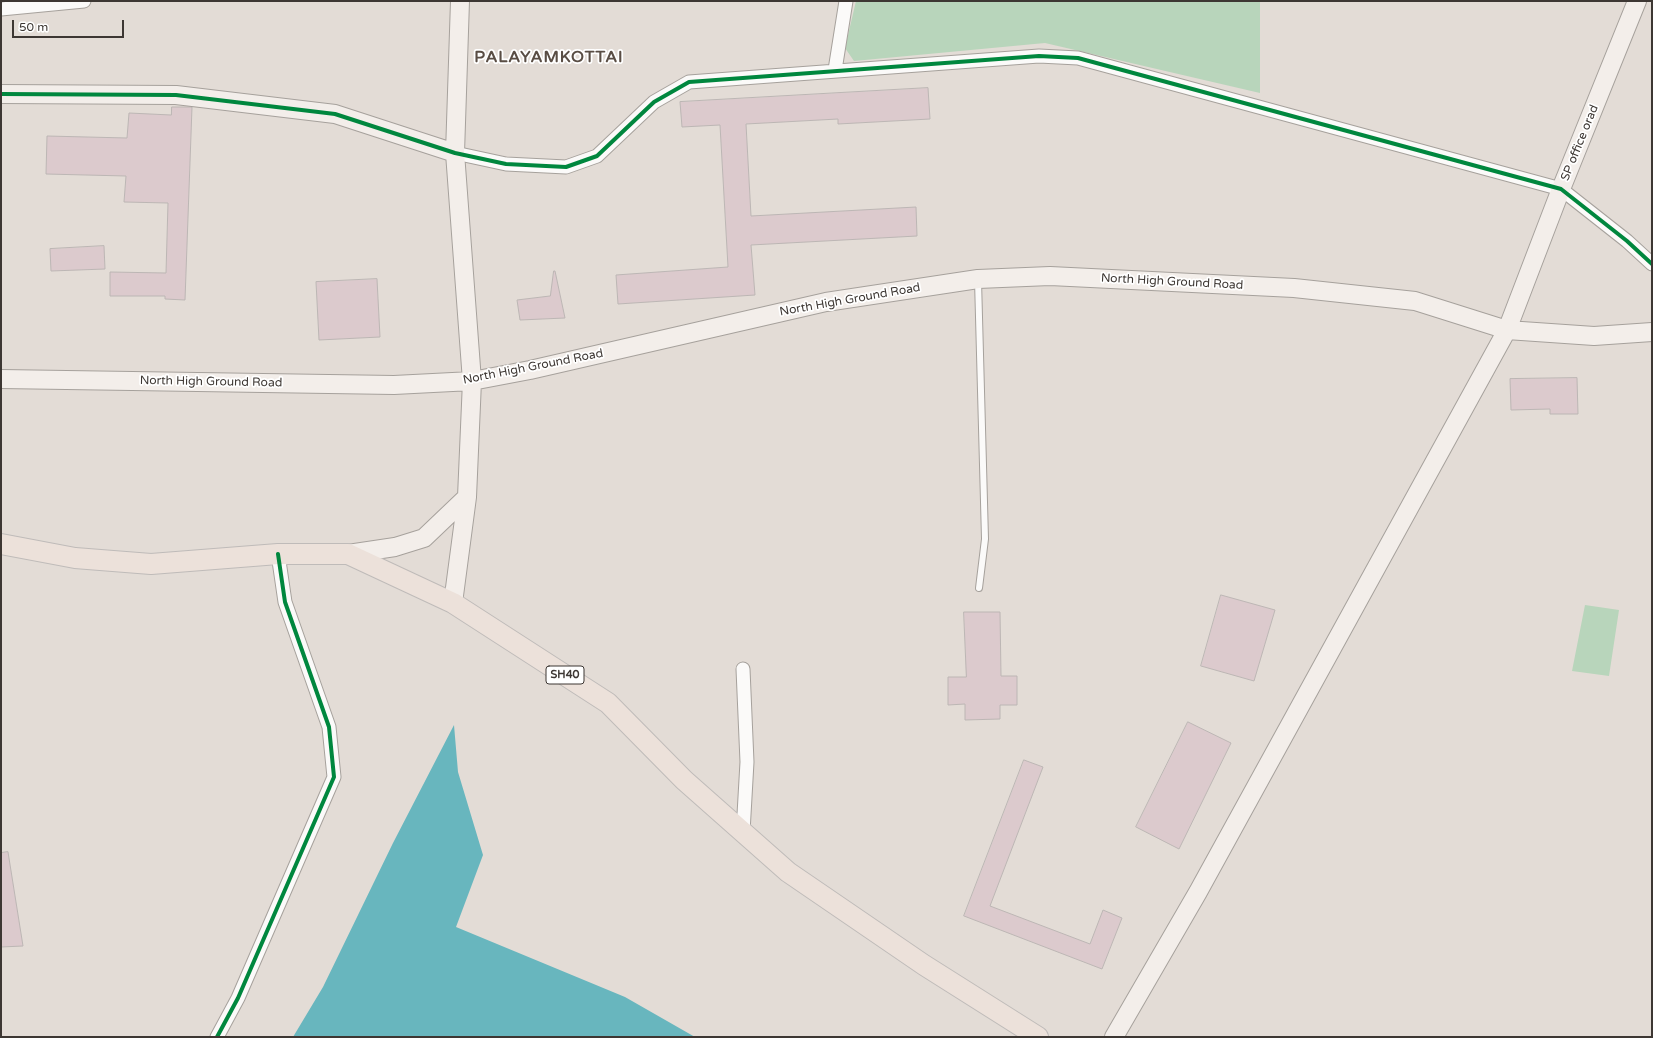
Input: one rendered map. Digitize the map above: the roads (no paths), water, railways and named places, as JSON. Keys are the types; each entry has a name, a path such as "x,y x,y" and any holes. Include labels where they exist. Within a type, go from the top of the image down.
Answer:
{"main road":[{"path":"453,603 467,497 472,381 455,153 460,1"},
{"name":"SP office orad","path":"1114,1037 1198,892 1507,330 1561,190 1637,1"},
{"path":"1,94 176,95 335,114 455,153"},
{"name":"North High Ground Road","path":"1,379 394,385 472,381 530,370 826,302 978,279 1050,276 1294,288 1415,301 1507,330 1594,336 1652,332"},
{"path":"348,554 395,547 424,538 467,497"},
{"name":"SH40","path":"1,544 75,558 151,564 278,554 348,554 453,603 608,703 684,780 788,872 924,965 1038,1037"}],"street":[{"path":"1,9 59,2 84,1"},
{"path":"835,70 846,1"},
{"path":"455,153 506,164 566,167 597,156 654,102 689,82 1039,56 1078,58 1561,190 1627,241 1652,264"},
{"path":"217,1037 238,998 334,777 329,727 286,602 278,554"},
{"path":"743,669 747,762 743,832"}],"lane":[{"path":"978,279 985,539 979,588"}],"water":[{"path":"454,725 458,772 483,855 456,927 625,997 695,1037 293,1037 323,987 393,843"}],"district":[{"name":"PALAYAMKOTTAI","path":"549,58"}]}
